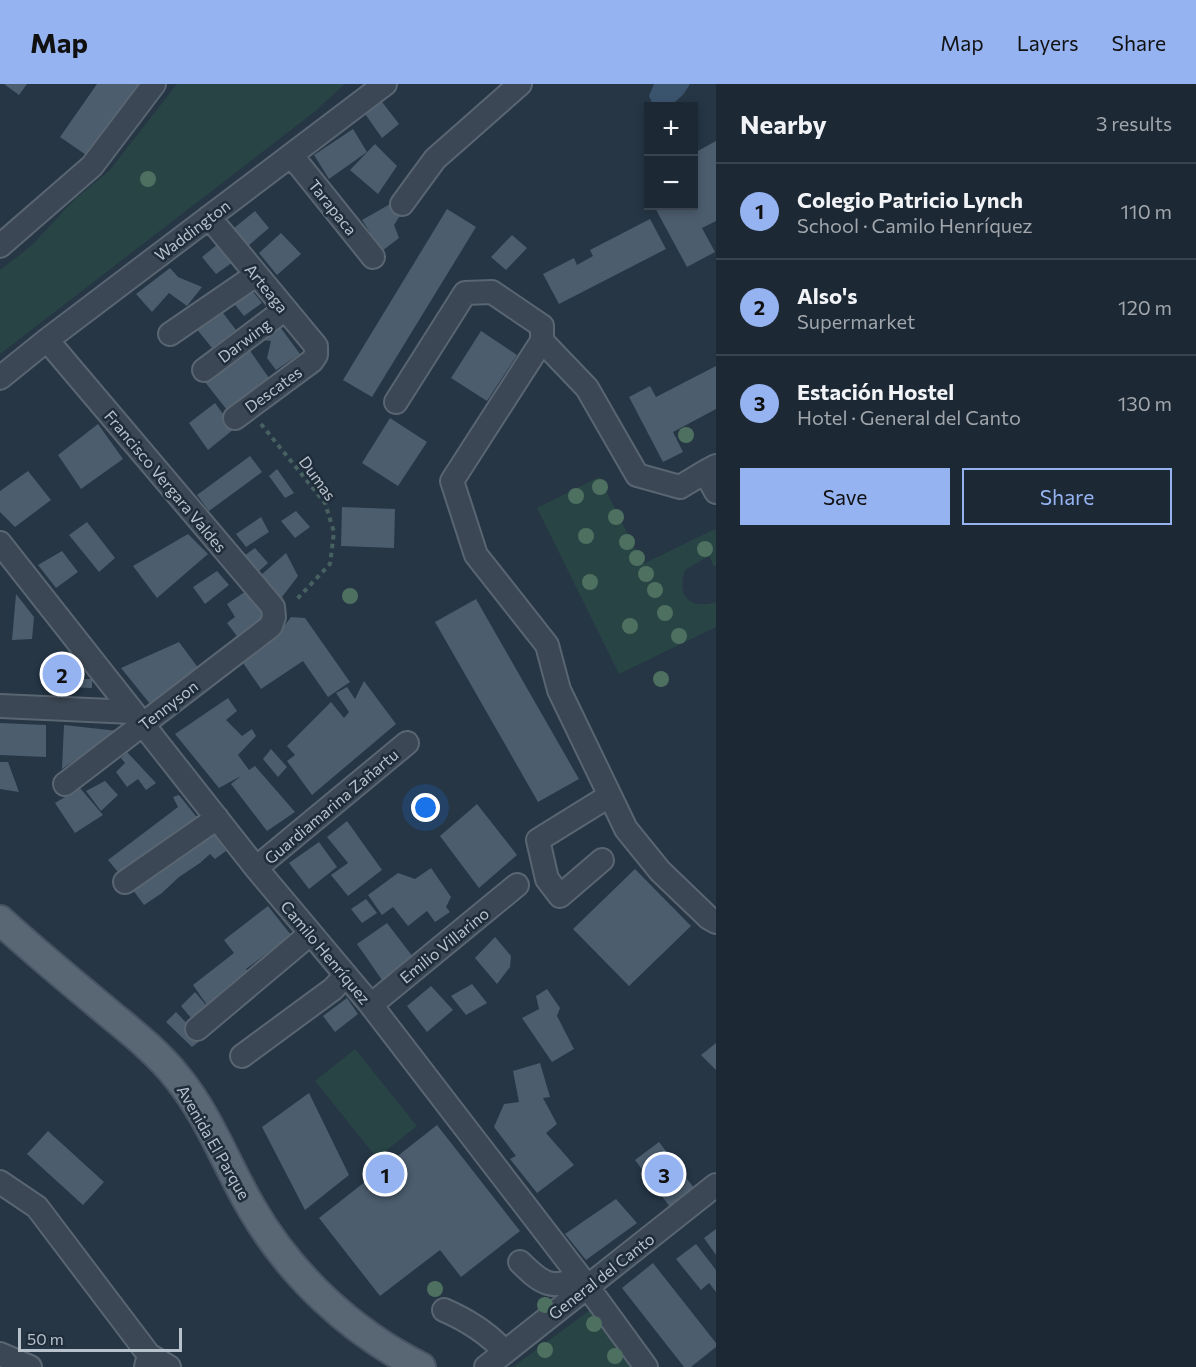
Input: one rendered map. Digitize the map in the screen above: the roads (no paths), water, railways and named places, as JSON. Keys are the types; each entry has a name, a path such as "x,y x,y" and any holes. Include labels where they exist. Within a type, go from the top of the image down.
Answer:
{"main road":[{"name":"Avenida El Parque","path":"0,920 149,1048 177,1077 194,1100 256,1215 306,1281 359,1329 391,1352 421,1367"}],"street":[{"path":"0,246 92,166 154,84"},
{"name":"Waddington","path":"0,378 386,84"},
{"path":"402,204 435,159 520,84"},
{"name":"Tarapaca","path":"292,156 373,257"},
{"name":"Arteaga","path":"209,217 315,346 316,355 312,361"},
{"path":"170,334 256,275"},
{"path":"396,402 465,292 492,292 542,326 542,341 452,481 476,555 548,645 559,690 626,828 660,871 716,922"},
{"name":"Darwing","path":"204,370 284,310"},
{"name":"Francisco Vergara Valdes","path":"47,340 273,607 274,617 271,626"},
{"path":"542,341 587,388 637,475 680,487 711,469 716,492"},
{"name":"Descates","path":"241,413 312,361"},
{"name":"Camilo Henríquez","path":"0,543 256,868 371,1005 583,1281 646,1367"},
{"name":"Tennyson","path":"65,784 138,719 271,626"},
{"path":"0,706 138,719"},
{"name":"Guardiamarina Zañartu","path":"256,868 407,743"},
{"path":"602,860 560,896 547,879 538,840 609,796"},
{"path":"125,882 217,818"},
{"name":"Emilio Villarino","path":"371,1005 517,885"},
{"path":"196,1029 310,934"},
{"path":"242,1056 333,989 346,975"},
{"path":"0,1182 37,1207 148,1361 169,1367"},
{"name":"General del Canto","path":"486,1367 583,1281 716,1185"},
{"path":"520,1262 544,1282 565,1285 583,1281"},
{"path":"444,1310 466,1320 495,1340 505,1352"},
{"path":"0,1354 30,1367"}],"water":[{"path":"654,84 690,84 674,102 652,102 649,96"}],"place":[{"name":"Also's","path":"62,674"},
{"name":"Colegio Patricio Lynch","path":"385,1174"},
{"name":"Estación Hostel","path":"664,1174"}]}
